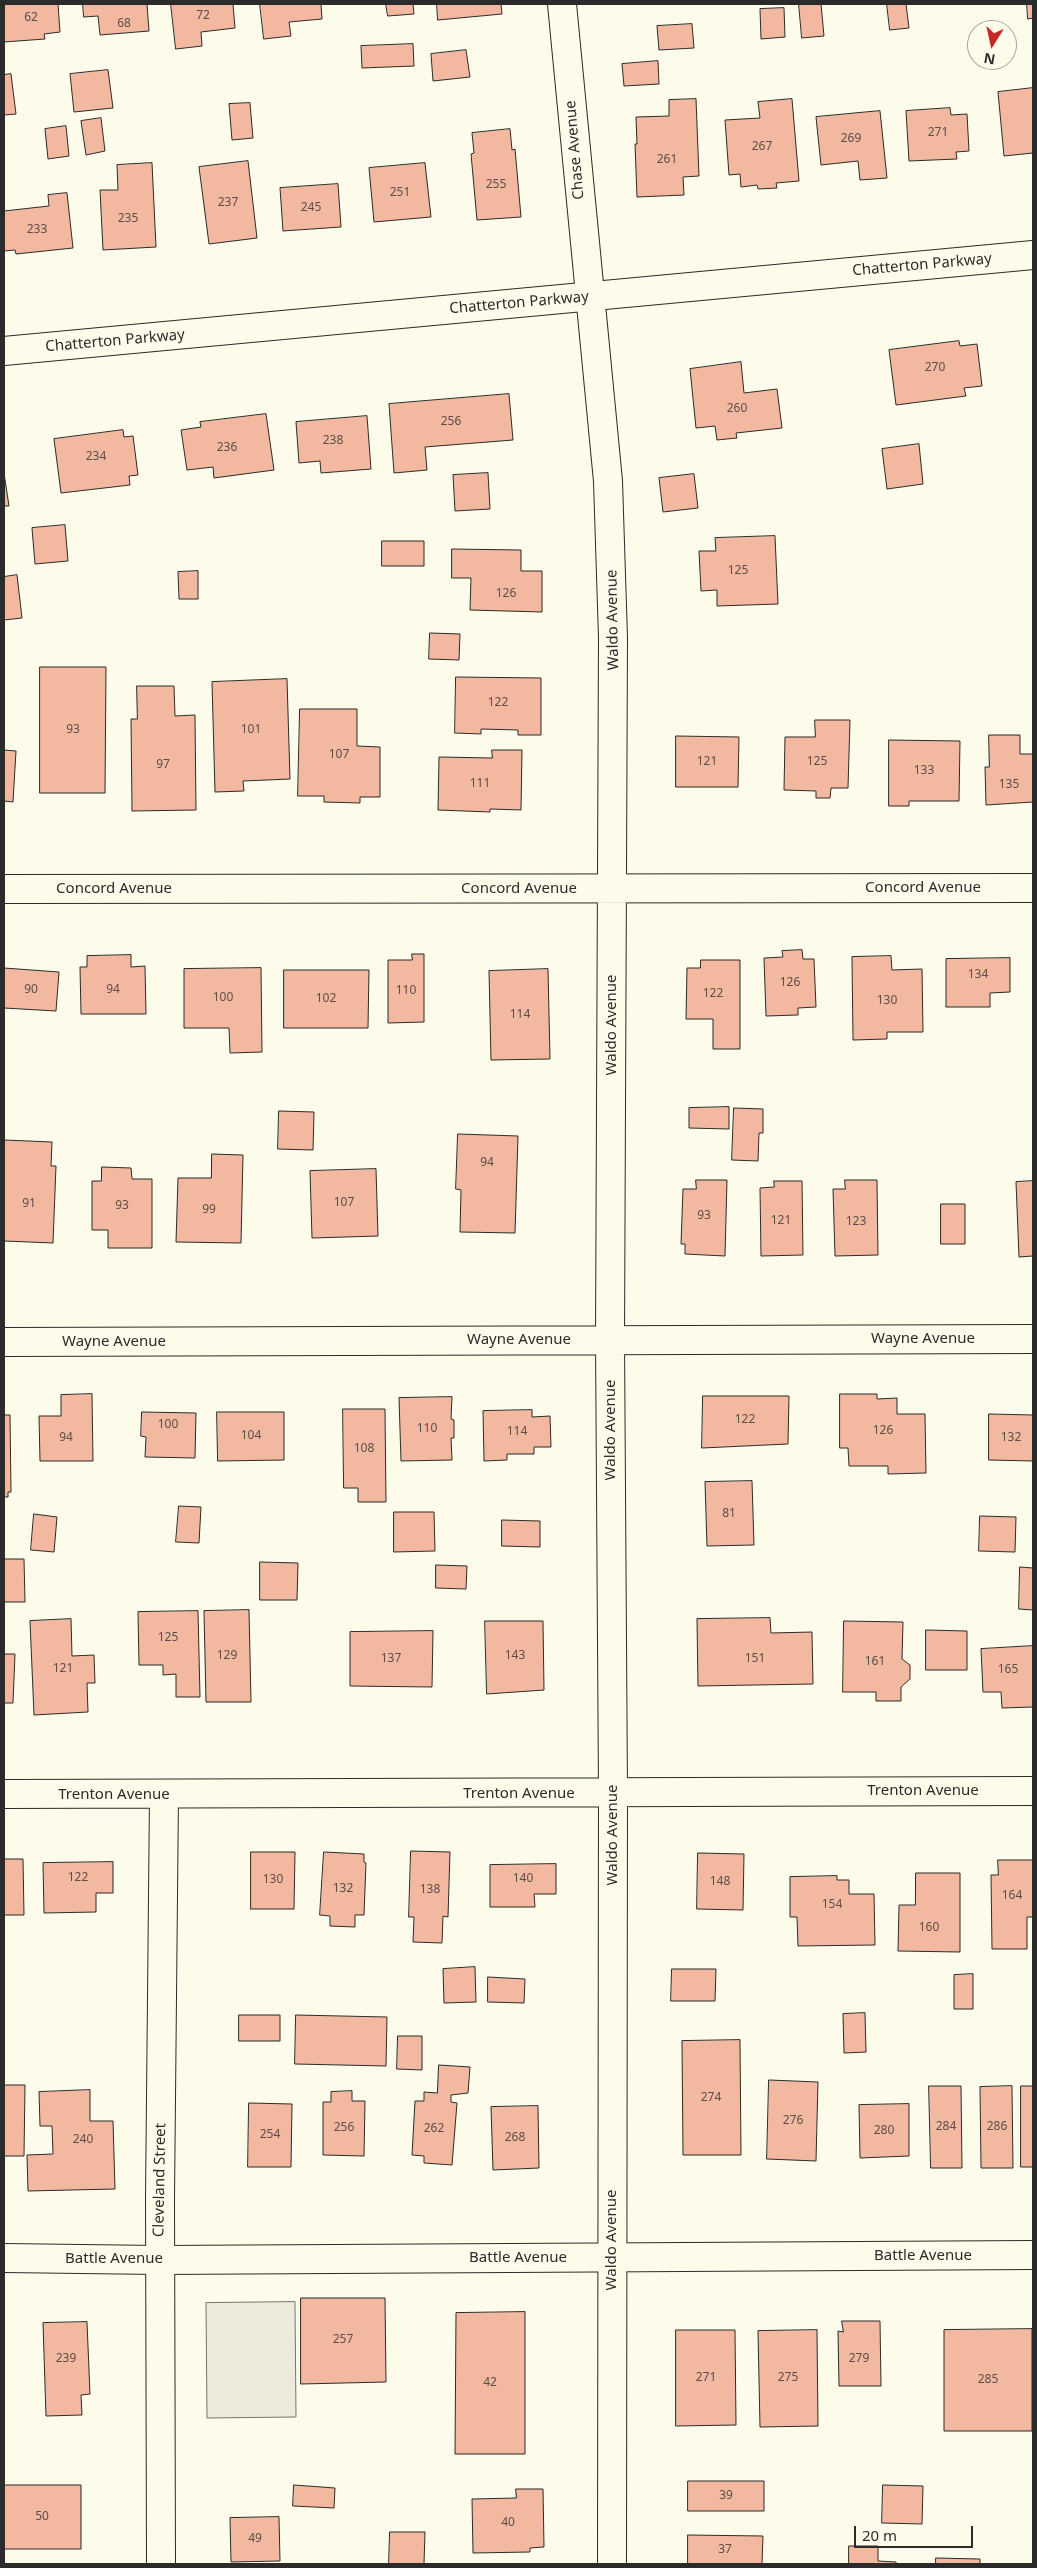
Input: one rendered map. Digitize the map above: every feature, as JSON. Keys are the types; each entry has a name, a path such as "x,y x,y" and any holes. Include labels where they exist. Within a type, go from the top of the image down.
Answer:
{"street":[{"name":"Chase Avenue","path":"562,4 588,297"},
{"name":"Chatterton Parkway","path":"4,352 1033,255"},
{"name":"Waldo Avenue","path":"588,297 608,481 612,558 610,1340 613,1794 612,2564"},
{"name":"Concord Avenue","path":"4,888 1033,888"},
{"name":"Wayne Avenue","path":"4,1342 1033,1339"},
{"name":"Trenton Avenue","path":"4,1794 613,1794 1033,1791"},
{"name":"Cleveland Street","path":"160,2564 159,2260 164,1795"},
{"name":"Battle Avenue","path":"4,2258 159,2260 1033,2255"}],"shaded area":[{"path":"295,2302 296,2417 207,2418 206,2303"}],"building":[{"path":"4,4 58,4 60,32 44,34 45,39 4,42"},
{"path":"83,4 147,4 149,31 100,35 98,16 84,17"},
{"path":"171,4 233,4 235,28 201,32 202,46 176,49"},
{"path":"260,4 321,4 322,19 289,22 291,36 264,39"},
{"path":"386,4 413,4 414,14 388,16"},
{"path":"437,4 501,4 502,14 438,20"},
{"path":"799,4 821,4 824,36 802,38"},
{"path":"887,4 906,4 909,28 890,30"},
{"path":"1027,4 1033,4 1033,18 1028,19"},
{"path":"784,8 785,37 761,39 760,9"},
{"path":"692,24 694,48 659,50 657,26"},
{"path":"413,44 414,66 362,68 361,46"},
{"path":"466,50 470,77 433,81 431,54"},
{"path":"658,61 659,84 624,86 622,64"},
{"path":"108,70 113,108 74,112 70,74"},
{"path":"11,74 16,114 4,115 4,75"},
{"path":"1033,88 1033,153 1004,156 998,92"},
{"path":"696,99 699,176 683,177 684,195 637,197 636,117 669,116 669,100"},
{"path":"792,99 799,181 776,183 777,188 758,189 757,185 741,187 740,174 729,175 725,120 760,118 758,102"},
{"path":"250,103 253,138 232,140 229,104"},
{"path":"950,108 951,115 967,114 969,151 956,152 957,159 909,161 906,111"},
{"path":"880,111 887,178 860,180 858,161 821,165 816,117"},
{"path":"101,118 105,151 86,155 81,121"},
{"path":"66,126 69,156 48,159 45,129"},
{"path":"510,129 512,150 515,149 521,217 477,220 471,154 474,153 472,133"},
{"path":"248,161 257,238 209,244 199,167"},
{"path":"152,163 156,247 103,250 100,190 118,190 117,165"},
{"path":"425,163 431,217 374,222 369,168"},
{"path":"338,184 341,227 283,231 280,188"},
{"path":"67,193 73,248 16,254 15,250 4,251 4,211 49,206 48,195"},
{"path":"959,341 960,346 977,344 982,386 964,388 966,396 896,405 889,350"},
{"path":"741,362 744,393 777,389 782,428 736,433 737,438 717,440 715,426 696,428 690,369"},
{"path":"509,394 513,440 425,447 427,470 394,473 389,404"},
{"path":"266,414 274,470 214,478 213,467 187,470 181,430 201,427 200,422"},
{"path":"367,416 371,469 321,473 320,461 299,463 296,422"},
{"path":"123,430 124,437 133,436 138,475 129,476 130,485 61,493 54,439"},
{"path":"919,444 923,484 887,489 882,449"},
{"path":"4,473 9,506 4,506"},
{"path":"488,473 490,509 455,511 453,475"},
{"path":"694,474 698,508 663,512 659,478"},
{"path":"65,525 68,561 35,564 32,528"},
{"path":"775,536 778,604 717,606 717,590 701,591 699,551 716,551 715,538"},
{"path":"382,541 424,541 424,566 382,566"},
{"path":"452,549 521,550 521,571 542,571 542,612 470,610 471,578 452,578"},
{"path":"198,571 198,599 179,599 178,572"},
{"path":"17,575 22,618 4,620 4,577"},
{"path":"430,633 460,634 459,660 429,659"},
{"path":"40,667 106,667 105,793 40,793"},
{"path":"456,677 541,678 541,735 518,735 518,730 481,729 481,734 455,733"},
{"path":"287,679 290,779 243,781 244,791 215,792 212,682"},
{"path":"137,686 174,686 175,716 195,715 196,810 132,811 131,719 137,719"},
{"path":"300,709 357,709 357,746 380,747 380,797 360,797 360,803 324,802 324,796 298,796"},
{"path":"815,720 850,720 848,788 831,788 830,798 816,798 816,791 784,790 785,737 815,737"},
{"path":"989,735 1020,735 1020,754 1033,754 1033,802 986,805 985,767 989,767"},
{"path":"676,736 739,737 738,787 676,787"},
{"path":"889,740 960,741 959,801 909,801 909,806 889,806"},
{"path":"4,750 16,751 13,802 4,801"},
{"path":"492,750 522,750 521,810 490,809 490,812 438,810 439,757 492,758"},
{"path":"802,950 803,959 814,959 816,1007 798,1008 798,1015 766,1016 764,958 783,957 782,951"},
{"path":"412,954 424,954 424,1022 388,1023 388,960 412,960"},
{"path":"131,955 131,967 145,966 146,1014 81,1014 80,967 87,967 87,956"},
{"path":"891,956 892,970 922,969 923,1032 887,1032 887,1039 853,1040 852,957"},
{"path":"1010,958 1010,992 990,993 990,1007 946,1007 946,959"},
{"path":"701,960 740,960 740,1049 713,1049 713,1019 686,1019 687,968 700,968"},
{"path":"4,968 59,972 56,1011 4,1008"},
{"path":"261,968 262,1052 230,1053 229,1028 184,1028 184,969"},
{"path":"548,969 550,1059 491,1060 489,971"},
{"path":"284,970 369,970 368,1028 284,1028"},
{"path":"729,1107 729,1129 689,1128 689,1108"},
{"path":"734,1108 763,1109 763,1133 759,1133 758,1161 732,1160"},
{"path":"279,1111 314,1112 313,1150 278,1149"},
{"path":"458,1134 518,1136 515,1233 460,1232 461,1190 456,1189"},
{"path":"4,1140 52,1142 51,1166 56,1166 53,1243 4,1241"},
{"path":"212,1154 243,1155 241,1243 176,1242 178,1178 211,1178"},
{"path":"102,1167 131,1168 132,1179 152,1179 152,1248 108,1248 108,1230 92,1230 92,1181 101,1181"},
{"path":"376,1169 378,1236 312,1238 310,1171"},
{"path":"696,1180 727,1180 725,1256 685,1254 685,1244 681,1244 683,1189 696,1189"},
{"path":"845,1180 877,1180 878,1255 835,1256 833,1189 845,1189"},
{"path":"774,1181 802,1181 803,1255 761,1256 760,1188 774,1187"},
{"path":"1033,1181 1033,1256 1019,1257 1016,1182"},
{"path":"941,1204 965,1204 965,1244 941,1244"},
{"path":"92,1394 93,1461 40,1461 39,1416 61,1416 61,1395"},
{"path":"840,1394 877,1394 877,1399 897,1398 897,1414 925,1414 926,1473 888,1474 888,1466 849,1466 848,1448 840,1448"},
{"path":"703,1396 789,1396 788,1444 702,1448"},
{"path":"452,1397 451,1419 454,1420 454,1438 451,1438 452,1460 401,1461 399,1398"},
{"path":"343,1409 385,1409 386,1502 358,1502 358,1488 344,1488"},
{"path":"532,1410 532,1417 550,1416 551,1447 534,1447 534,1454 507,1454 507,1460 484,1461 483,1411"},
{"path":"142,1412 196,1413 195,1458 145,1457 146,1437 141,1436"},
{"path":"217,1412 284,1412 284,1460 218,1461"},
{"path":"989,1414 1033,1415 1033,1461 989,1460"},
{"path":"4,1415 10,1415 11,1492 8,1492 8,1497 4,1497"},
{"path":"752,1481 754,1545 707,1546 705,1482"},
{"path":"179,1506 201,1507 199,1543 176,1542"},
{"path":"394,1512 434,1512 435,1551 394,1552"},
{"path":"34,1514 57,1517 54,1552 31,1550"},
{"path":"980,1516 1016,1517 1015,1552 979,1551"},
{"path":"502,1520 540,1521 540,1547 502,1546"},
{"path":"4,1559 24,1559 25,1602 4,1602"},
{"path":"260,1562 298,1563 297,1600 260,1600"},
{"path":"436,1565 467,1566 466,1589 436,1588"},
{"path":"1020,1567 1033,1568 1033,1610 1019,1609"},
{"path":"249,1610 251,1702 206,1702 204,1611"},
{"path":"198,1611 200,1697 176,1697 176,1674 163,1675 163,1665 139,1665 138,1612"},
{"path":"770,1618 771,1633 812,1632 813,1684 698,1686 697,1619"},
{"path":"71,1619 72,1656 94,1655 95,1683 87,1683 88,1712 34,1715 30,1621"},
{"path":"485,1621 543,1621 544,1690 487,1694"},
{"path":"844,1621 903,1622 902,1659 910,1665 910,1679 901,1687 901,1701 876,1701 876,1692 843,1692"},
{"path":"926,1630 967,1631 967,1670 926,1670"},
{"path":"433,1631 432,1687 350,1686 350,1632"},
{"path":"1033,1646 1033,1707 1002,1708 1001,1692 983,1692 981,1649"},
{"path":"4,1654 15,1654 13,1703 4,1703"},
{"path":"411,1851 450,1852 448,1917 443,1916 442,1943 413,1942 414,1917 409,1917"},
{"path":"251,1852 295,1852 294,1909 251,1909"},
{"path":"324,1852 364,1854 364,1862 366,1863 364,1915 355,1915 355,1927 330,1926 330,1916 320,1915"},
{"path":"698,1853 744,1854 743,1910 697,1909"},
{"path":"4,1859 23,1859 24,1915 4,1915"},
{"path":"998,1860 1033,1860 1033,1917 1027,1917 1027,1949 992,1949 991,1875 998,1875"},
{"path":"113,1862 113,1893 96,1893 96,1912 44,1913 43,1863"},
{"path":"556,1864 556,1894 534,1894 535,1907 490,1907 490,1865"},
{"path":"916,1873 960,1873 960,1952 898,1951 899,1905 915,1905"},
{"path":"837,1876 837,1880 849,1880 849,1894 874,1894 875,1945 798,1946 797,1917 790,1917 790,1877"},
{"path":"475,1967 476,2002 444,2003 443,1969"},
{"path":"672,1969 716,1969 715,2001 671,2001"},
{"path":"973,1974 973,2009 954,2009 954,1975"},
{"path":"488,1977 525,1979 524,2003 488,2002"},
{"path":"865,2013 866,2052 844,2053 843,2014"},
{"path":"239,2015 280,2015 280,2041 239,2041"},
{"path":"296,2015 387,2017 386,2066 295,2064"},
{"path":"398,2036 422,2036 422,2070 397,2069"},
{"path":"740,2040 741,2155 683,2155 682,2041"},
{"path":"439,2065 470,2067 468,2093 451,2095 451,2102 457,2103 452,2165 424,2163 424,2156 412,2155 415,2101 424,2101 424,2092 437,2093"},
{"path":"769,2080 818,2082 816,2161 767,2159"},
{"path":"4,2085 25,2085 24,2156 4,2156"},
{"path":"929,2086 961,2086 962,2168 931,2168"},
{"path":"1012,2086 1013,2168 981,2168 980,2087"},
{"path":"1021,2086 1033,2086 1033,2167 1021,2167"},
{"path":"90,2090 90,2121 113,2121 115,2189 28,2191 27,2155 53,2154 52,2126 40,2126 39,2092"},
{"path":"352,2091 352,2101 365,2101 364,2156 323,2155 323,2102 331,2102 331,2092"},
{"path":"249,2103 292,2104 291,2167 248,2167"},
{"path":"909,2104 909,2156 860,2158 859,2105"},
{"path":"538,2106 539,2168 493,2170 491,2107"},
{"path":"301,2298 385,2298 386,2382 301,2384"},
{"path":"525,2312 525,2454 455,2454 456,2313"},
{"path":"842,2321 880,2321 881,2386 839,2386 838,2331 843,2332"},
{"path":"87,2322 90,2394 81,2395 82,2415 46,2416 43,2323"},
{"path":"1032,2329 1032,2431 944,2431 944,2330"},
{"path":"676,2330 735,2330 736,2425 676,2426"},
{"path":"817,2330 818,2426 760,2427 758,2331"},
{"path":"688,2481 764,2481 764,2511 688,2511"},
{"path":"4,2485 81,2485 81,2549 4,2549"},
{"path":"294,2485 335,2488 334,2508 293,2506"},
{"path":"883,2485 923,2486 922,2524 882,2523"},
{"path":"516,2489 543,2489 544,2547 530,2548 530,2552 473,2553 472,2499 516,2498"},
{"path":"279,2517 280,2561 231,2562 230,2518"},
{"path":"390,2532 425,2532 424,2564 389,2564"},
{"path":"688,2535 763,2536 762,2564 688,2564"},
{"path":"849,2546 878,2546 878,2561 896,2562 896,2564 849,2564"},
{"path":"936,2558 980,2559 980,2564 936,2564"}]}
